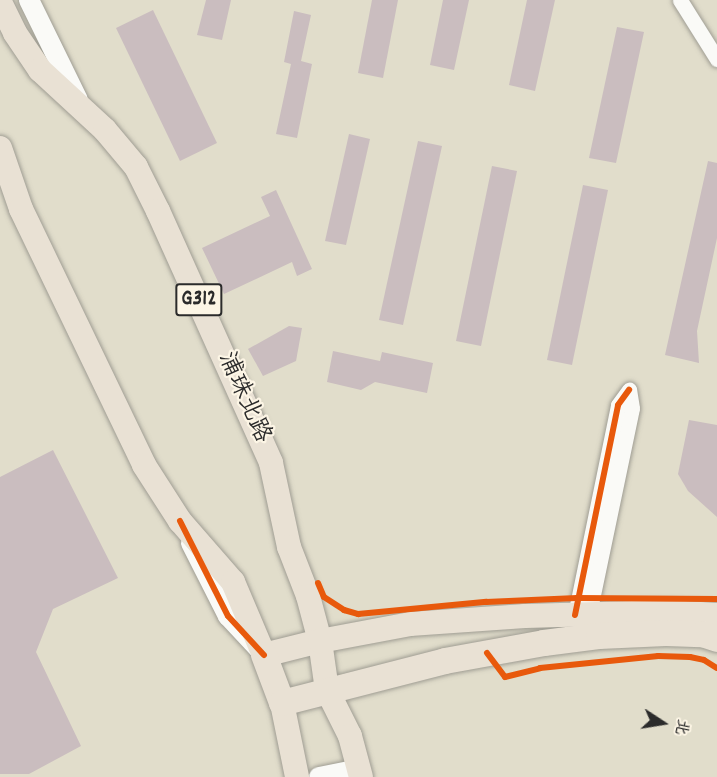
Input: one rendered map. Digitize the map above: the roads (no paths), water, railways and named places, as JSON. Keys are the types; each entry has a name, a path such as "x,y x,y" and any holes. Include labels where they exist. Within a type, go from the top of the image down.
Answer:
{"highway":[{"path":"264,655 282,703 445,661 555,642 599,636 666,633 702,634 717,639"}],"main road":[{"name":"浦珠北路","path":"0,2 15,33 40,70 81,105 136,168 246,404 271,463 289,547 308,596 320,641 327,690 350,736 354,774"},
{"path":"0,148 21,209 144,465 180,521 233,582 264,655 320,641 410,624 668,612 717,615"},
{"path":"282,703 297,777"}],"street":[{"path":"29,0 81,105"},
{"path":"680,0 717,59"},
{"path":"629,390 632,408 582,615 618,405 629,390"},
{"path":"319,777 354,774"}]}
